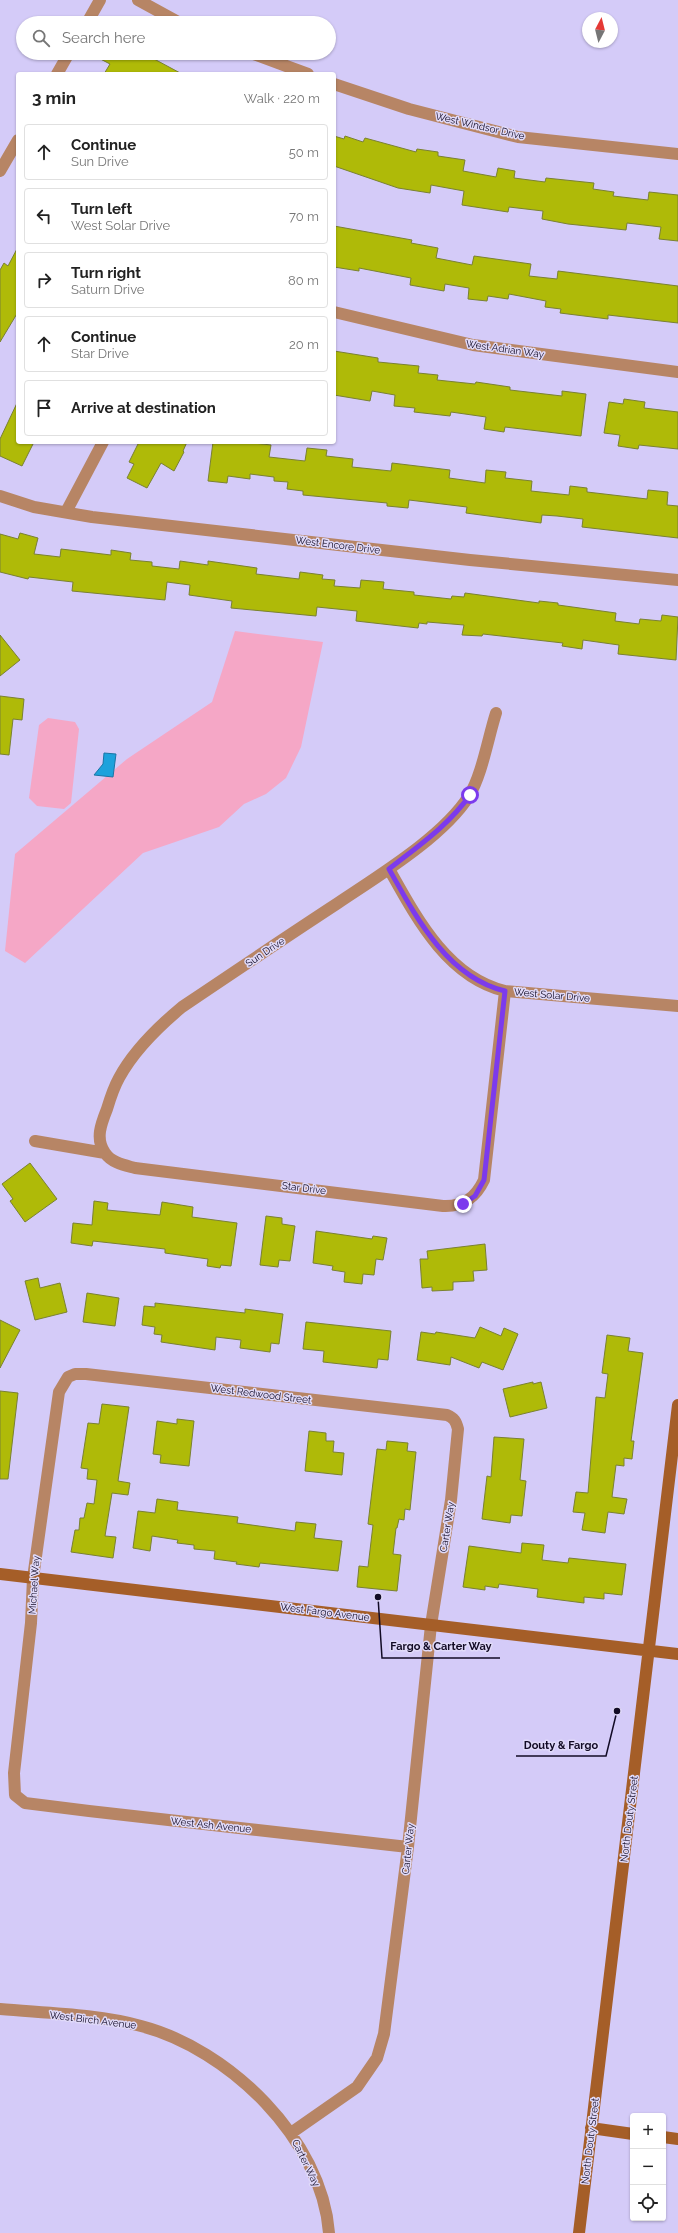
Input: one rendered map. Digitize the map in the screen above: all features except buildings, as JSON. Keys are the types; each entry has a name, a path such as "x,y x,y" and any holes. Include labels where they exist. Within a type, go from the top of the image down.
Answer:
{"street":[{"path":"91,16 100,0"},
{"path":"138,0 167,16"},
{"path":"58,72 65,60"},
{"path":"270,60 303,72"},
{"name":"West Windsor Drive","path":"336,85 409,109 518,137 678,154"},
{"path":"0,171 16,143"},
{"name":"West Adrian Way","path":"336,312 473,345 678,372"},
{"path":"66,512 102,444"},
{"name":"West Encore Drive","path":"0,496 34,507 66,512 470,560 678,580"},
{"name":"Sun Drive","path":"105,1153 99,1138 100,1128 118,1080 158,1026 182,1007 389,869 443,826 459,811 470,795 476,782 496,713"},
{"name":"West Solar Drive","path":"389,869 417,917 449,959 480,983 505,991 678,1006"},
{"name":"Star Drive","path":"105,1153 116,1162 135,1168 451,1207 463,1204 475,1196 484,1180 505,991"},
{"path":"36,1141 105,1153"},
{"name":"West Redwood Street","path":"68,1376 75,1374 86,1374 447,1415 454,1418"},
{"name":"Michael Way","path":"15,1795 14,1774 31,1623 33,1578 59,1392 68,1376"},
{"name":"North Douty Street","path":"579,2233 678,1405"},
{"name":"Carter Way","path":"329,2233 322,2197 291,2133 357,2087 377,2058 384,2034 408,1847 431,1625 451,1500 458,1429 454,1418"},
{"name":"West Fargo Avenue","path":"0,1574 678,1654"},
{"name":"West Ash Avenue","path":"15,1795 25,1803 408,1847"},
{"name":"West Birch Avenue","path":"0,2009 118,2021 141,2026 171,2036 225,2065 254,2090 291,2133"},
{"path":"592,2128 630,2134"},
{"path":"666,2137 678,2139"}],"shaded area":[{"path":"235,631 323,642 301,747 286,778 266,794 244,804 219,827 143,853 25,963 5,951 15,854 127,759 212,702"},
{"path":"48,718 75,722 79,729 71,803 64,809 37,806 29,798 39,725"}],"water":[{"path":"104,753 116,754 113,777 94,775 103,764"}],"place":[{"name":"Fargo & Carter Way","path":"378,1597"},
{"name":"Douty & Fargo","path":"617,1711"}],"route":[{"path":"463,1204 475,1196 484,1180 505,991 491,988 480,983 470,977 449,959 417,917 389,869 443,826 459,811 470,795"}]}
